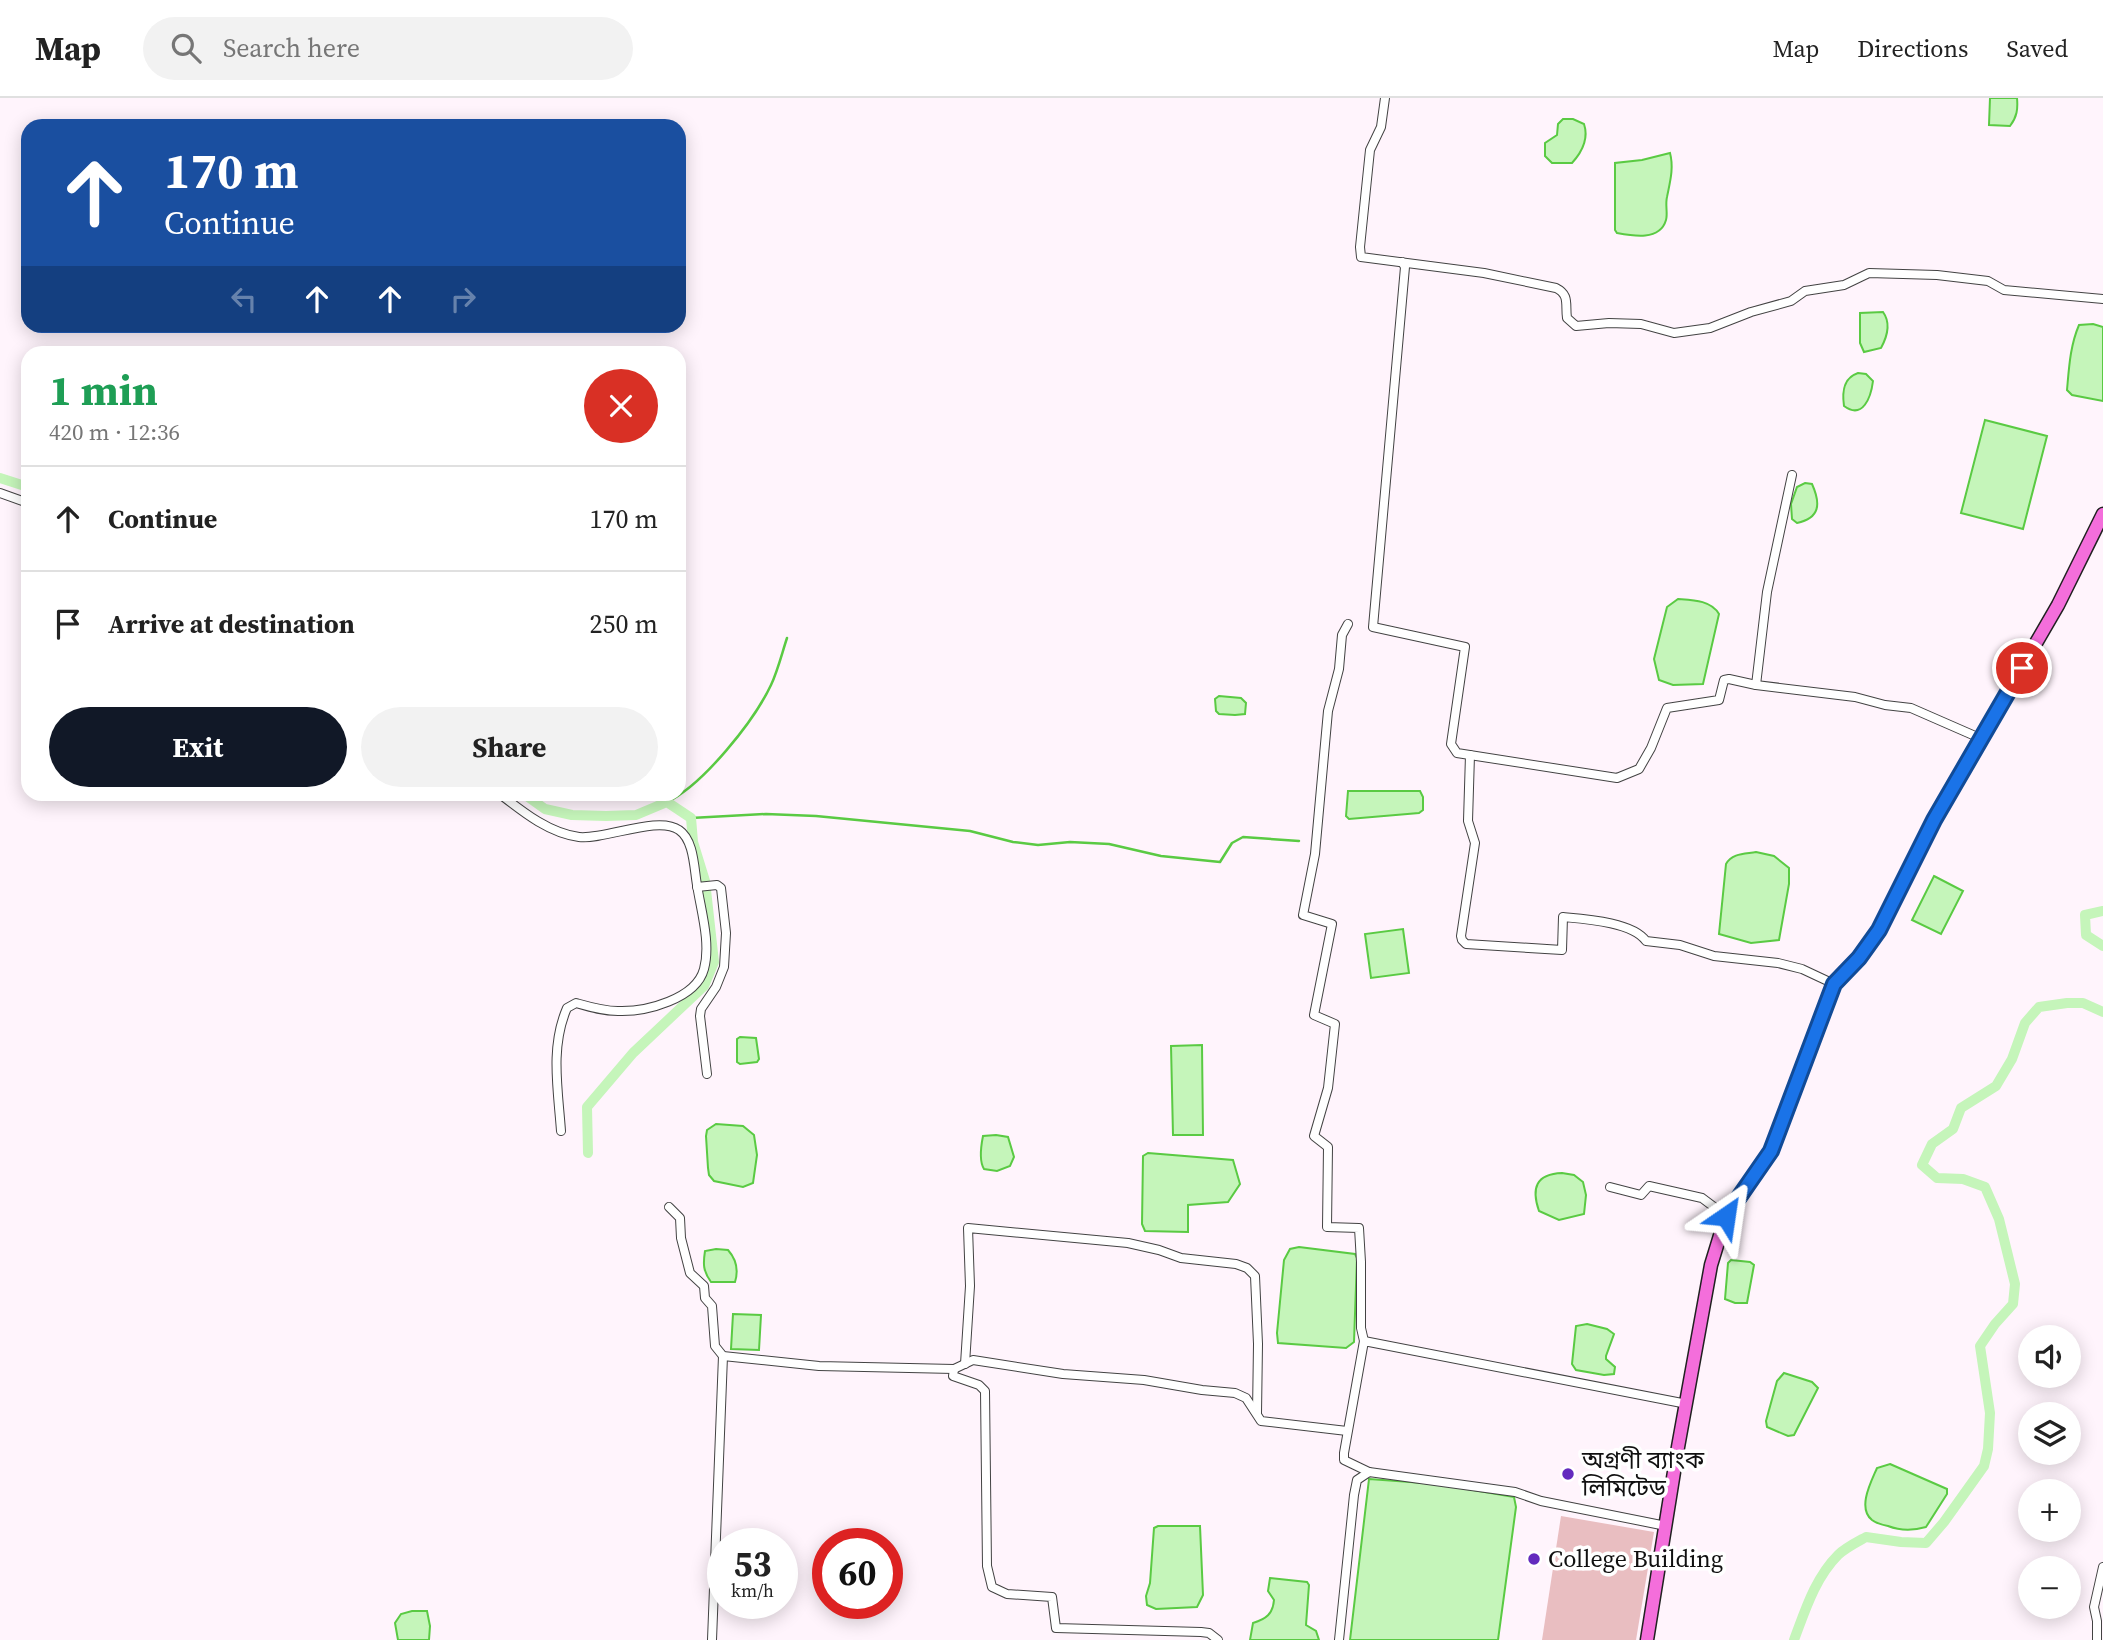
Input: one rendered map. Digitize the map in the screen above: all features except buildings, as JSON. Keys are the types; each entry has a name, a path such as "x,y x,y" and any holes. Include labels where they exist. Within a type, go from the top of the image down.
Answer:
{"main road":[{"path":"1647,1640 1711,1265 1726,1216 1771,1151 1834,984 1859,958 1879,930 1934,820 2058,604 2103,514"}],"street":[{"path":"1385,98 1381,127 1370,150 1361,257 1484,273 1556,288 1567,297 1567,318 1576,326 1641,324 1674,333 1710,328 1751,312 1791,301 1805,291 1844,285 1869,273 1937,275 1988,281 2004,290 2103,299"},
{"path":"1402,262 1405,267 1373,627 1465,647 1451,744 1457,753 1617,778 1639,769 1651,748 1667,708 1719,700 1724,680 1729,679 1911,708 1982,739"},
{"path":"1756,685 1767,592 1793,475"},
{"path":"0,493 21,500"},
{"path":"1349,624 1342,635 1339,669 1328,710 1315,854 1303,915 1332,924 1314,1015 1335,1024 1328,1088 1314,1136 1328,1147 1327,1227 1359,1228 1360,1318 1364,1341 1344,1460 1369,1472 1515,1492 1541,1501 1666,1526"},
{"path":"1470,755 1468,821 1475,843 1461,936 1466,944 1562,950 1563,917 1606,922 1642,934 1646,941 1680,945 1714,956 1778,963 1834,984"},
{"path":"510,801 545,826 581,837 650,826 678,829 686,838 697,887 706,950 704,971 687,994 659,1005 620,1012 576,1003 567,1008 559,1027 555,1057 561,1130"},
{"path":"697,887 717,885 721,888 726,933 724,967 716,987 701,1009 707,1074"},
{"path":"1609,1187 1641,1195 1649,1186 1702,1198 1726,1216"},
{"path":"668,1207 680,1217 681,1238 690,1273 704,1286 705,1298 712,1306 715,1346 723,1356 712,1640"},
{"path":"965,1364 970,1286 968,1228 1128,1243 1181,1258 1236,1264 1247,1268 1255,1276 1258,1344 1256,1415"},
{"path":"1364,1341 1686,1404"},
{"path":"723,1356 818,1366 954,1369 973,1360 1063,1374 1144,1380 1236,1393 1246,1398 1261,1421 1347,1431"},
{"path":"954,1369 953,1376 979,1385 985,1391 987,1566 992,1587 1007,1594 1052,1597 1055,1628 1201,1632 1209,1633 1218,1640"},
{"path":"1339,1640 1354,1495 1357,1480 1369,1472"},
{"path":"2097,1640 2094,1607 2103,1567"}],"shaded area":[{"path":"1990,98 2017,98 2017,113 2010,126 1989,125"},
{"path":"1563,119 1573,119 1584,124 1585,140 1582,150 1572,163 1552,163 1545,156 1545,143 1557,135 1558,124"},
{"path":"1670,153 1671,175 1666,200 1667,217 1663,227 1645,236 1617,233 1615,163"},
{"path":"1883,312 1887,325 1883,344 1881,348 1864,352 1860,343 1860,313"},
{"path":"2093,324 2103,327 2103,401 2072,395 2067,390 2069,365 2079,325"},
{"path":"1858,373 1866,374 1873,381 1872,387 1865,405 1851,410 1844,406 1844,391 1849,378"},
{"path":"1985,420 2047,436 2023,529 1961,513"},
{"path":"1805,483 1812,484 1817,498 1816,509 1810,518 1797,523 1792,519 1791,504 1797,487"},
{"path":"1678,599 1706,603 1719,614 1703,684 1673,685 1659,680 1654,659 1667,607"},
{"path":"1219,696 1241,698 1246,703 1245,714 1219,714 1216,711 1215,699"},
{"path":"1348,791 1420,791 1423,810 1419,813 1349,819 1346,816"},
{"path":"1756,852 1774,856 1789,868 1789,884 1779,940 1751,943 1719,934 1726,864 1735,856"},
{"path":"1934,876 1963,891 1941,934 1912,920"},
{"path":"1403,929 1409,973 1371,978 1365,934"},
{"path":"756,1038 759,1059 757,1062 737,1062 737,1039"},
{"path":"1202,1045 1203,1135 1173,1135 1171,1046"},
{"path":"716,1124 743,1126 754,1135 757,1155 753,1183 743,1187 714,1181 709,1175 706,1136 707,1130"},
{"path":"983,1136 1008,1137 1014,1157 1010,1166 997,1171 984,1169 981,1158"},
{"path":"1148,1153 1233,1160 1240,1184 1228,1202 1188,1205 1188,1232 1145,1231 1142,1224 1143,1156"},
{"path":"1562,1173 1574,1175 1583,1182 1586,1195 1584,1214 1559,1220 1539,1211 1536,1189 1541,1179"},
{"path":"1299,1247 1355,1254 1357,1258 1354,1342 1346,1348 1278,1343 1284,1260 1290,1249"},
{"path":"728,1250 733,1257 737,1269 735,1282 711,1282 708,1278 704,1267 705,1251"},
{"path":"1731,1260 1754,1265 1747,1303 1735,1303 1725,1299 1728,1263"},
{"path":"733,1314 761,1315 759,1350 731,1349"},
{"path":"1587,1324 1607,1329 1614,1334 1606,1359 1615,1367 1614,1374 1576,1370 1572,1364 1576,1326"},
{"path":"1784,1373 1812,1382 1818,1388 1794,1435 1788,1436 1767,1427 1766,1421 1777,1381"},
{"path":"1890,1464 1947,1489 1947,1494 1926,1527 1897,1529 1875,1522 1868,1515 1865,1502 1874,1474 1877,1468"},
{"path":"1369,1479 1438,1484 1514,1497 1516,1507 1498,1640 1350,1640"},
{"path":"1561,1516 1654,1532 1636,1640 1542,1640"},
{"path":"1200,1526 1203,1595 1197,1607 1156,1609 1147,1605 1154,1528"},
{"path":"1270,1578 1307,1582 1306,1625 1316,1631 1319,1640 1250,1640 1253,1623 1265,1618 1272,1609 1274,1600 1268,1591"},
{"path":"427,1611 429,1640 398,1640 395,1623 401,1614"}],"waterway":[{"path":"0,478 21,485"},
{"path":"686,790 726,751 753,716 771,685 787,638"},
{"path":"534,801 545,809 572,815 606,816 636,815 667,802 691,818 693,842 705,881 714,962 704,986 633,1053 587,1107 588,1153"},
{"path":"691,818 766,814 816,816 970,831 1013,842 1038,845 1070,842 1109,844 1161,856 1220,862 1232,843 1243,837 1299,841"},
{"path":"2103,911 2085,915 2086,935 2103,946"},
{"path":"1794,1640 1817,1584 1838,1555 1866,1537 1926,1543 1984,1466 1990,1413 1980,1346 2013,1304 2015,1284 1999,1219 1985,1187 1963,1179 1937,1178 1922,1165 1932,1144 1953,1129 1961,1108 1996,1086 2012,1059 2025,1023 2039,1007 2083,1003 2103,1012"}],"place":[{"name":"অগ্রণী ব্যাংক লিমিটেড","path":"1568,1474"},
{"name":"College Building","path":"1534,1559"}],"route":[{"path":"1726,1216 1771,1151 1834,984 1859,958 1879,930 1934,820 2022,668"}]}
